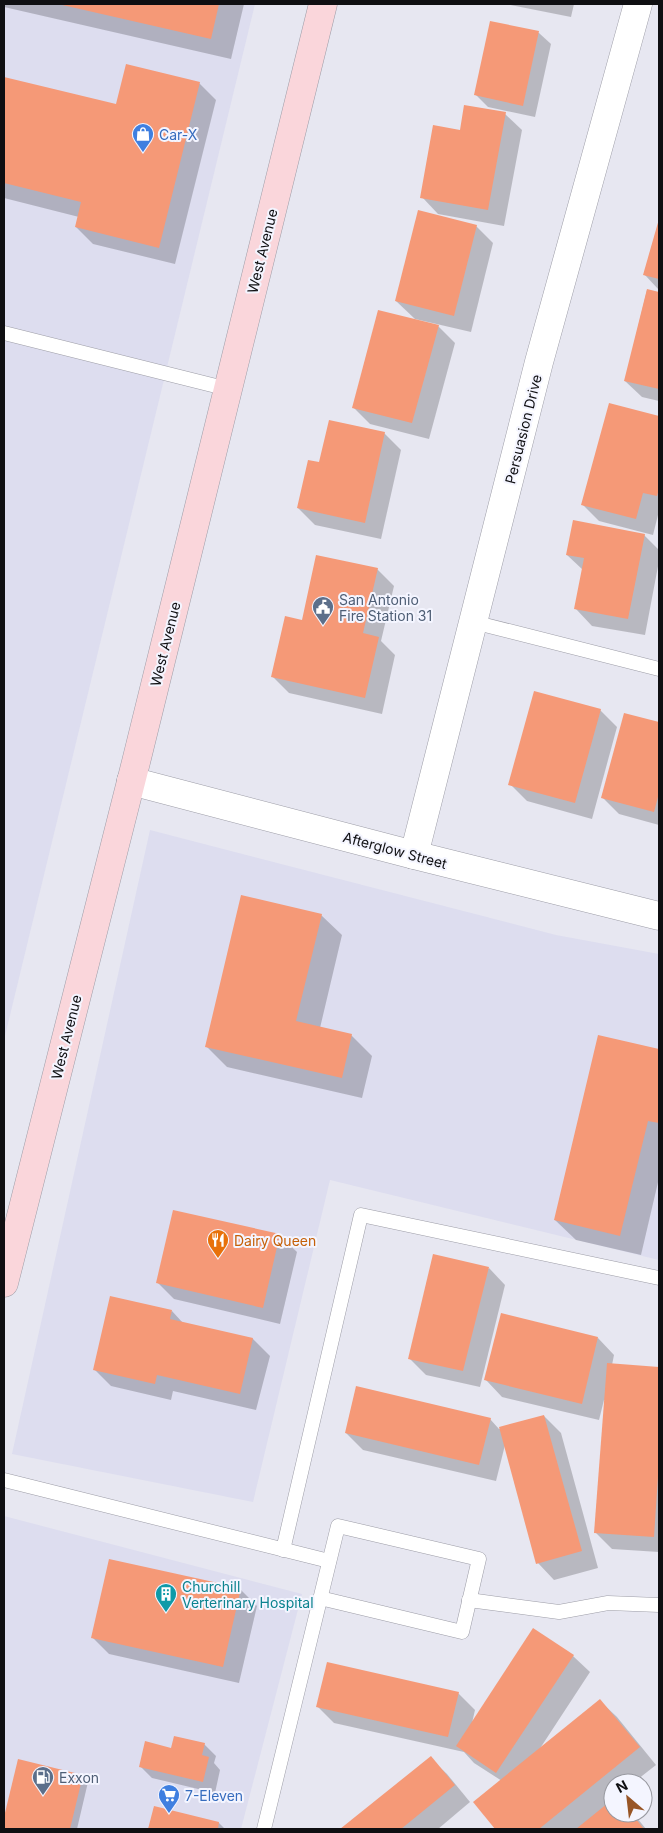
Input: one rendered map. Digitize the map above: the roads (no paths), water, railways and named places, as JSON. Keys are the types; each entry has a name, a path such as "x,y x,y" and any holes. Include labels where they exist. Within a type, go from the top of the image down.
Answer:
{"main road":[{"name":"West Avenue","path":"4,1283 131,781 323,4"}],"street":[{"name":"Persuasion Drive","path":"414,855 539,362 638,4"},
{"name":"Afterglow Street","path":"131,781 414,855 659,916"}],"lane":[{"path":"4,333 228,389"},
{"path":"474,622 659,669"},
{"path":"283,1550 361,1215 659,1278"},
{"path":"4,1480 329,1561"},
{"path":"264,1829 320,1598 329,1561 338,1526 479,1559 462,1632 320,1598"},
{"path":"469,1600 558,1612 608,1603 659,1605"}],"place":[{"name":"Car-X","path":"143,153"},
{"name":"San Antonio Fire Station 31","path":"323,626"},
{"name":"Dairy Queen","path":"218,1259"},
{"name":"Churchill Verterinary Hospital","path":"166,1613"},
{"name":"Exxon","path":"43,1796"},
{"name":"7-Eleven","path":"169,1814"}]}
